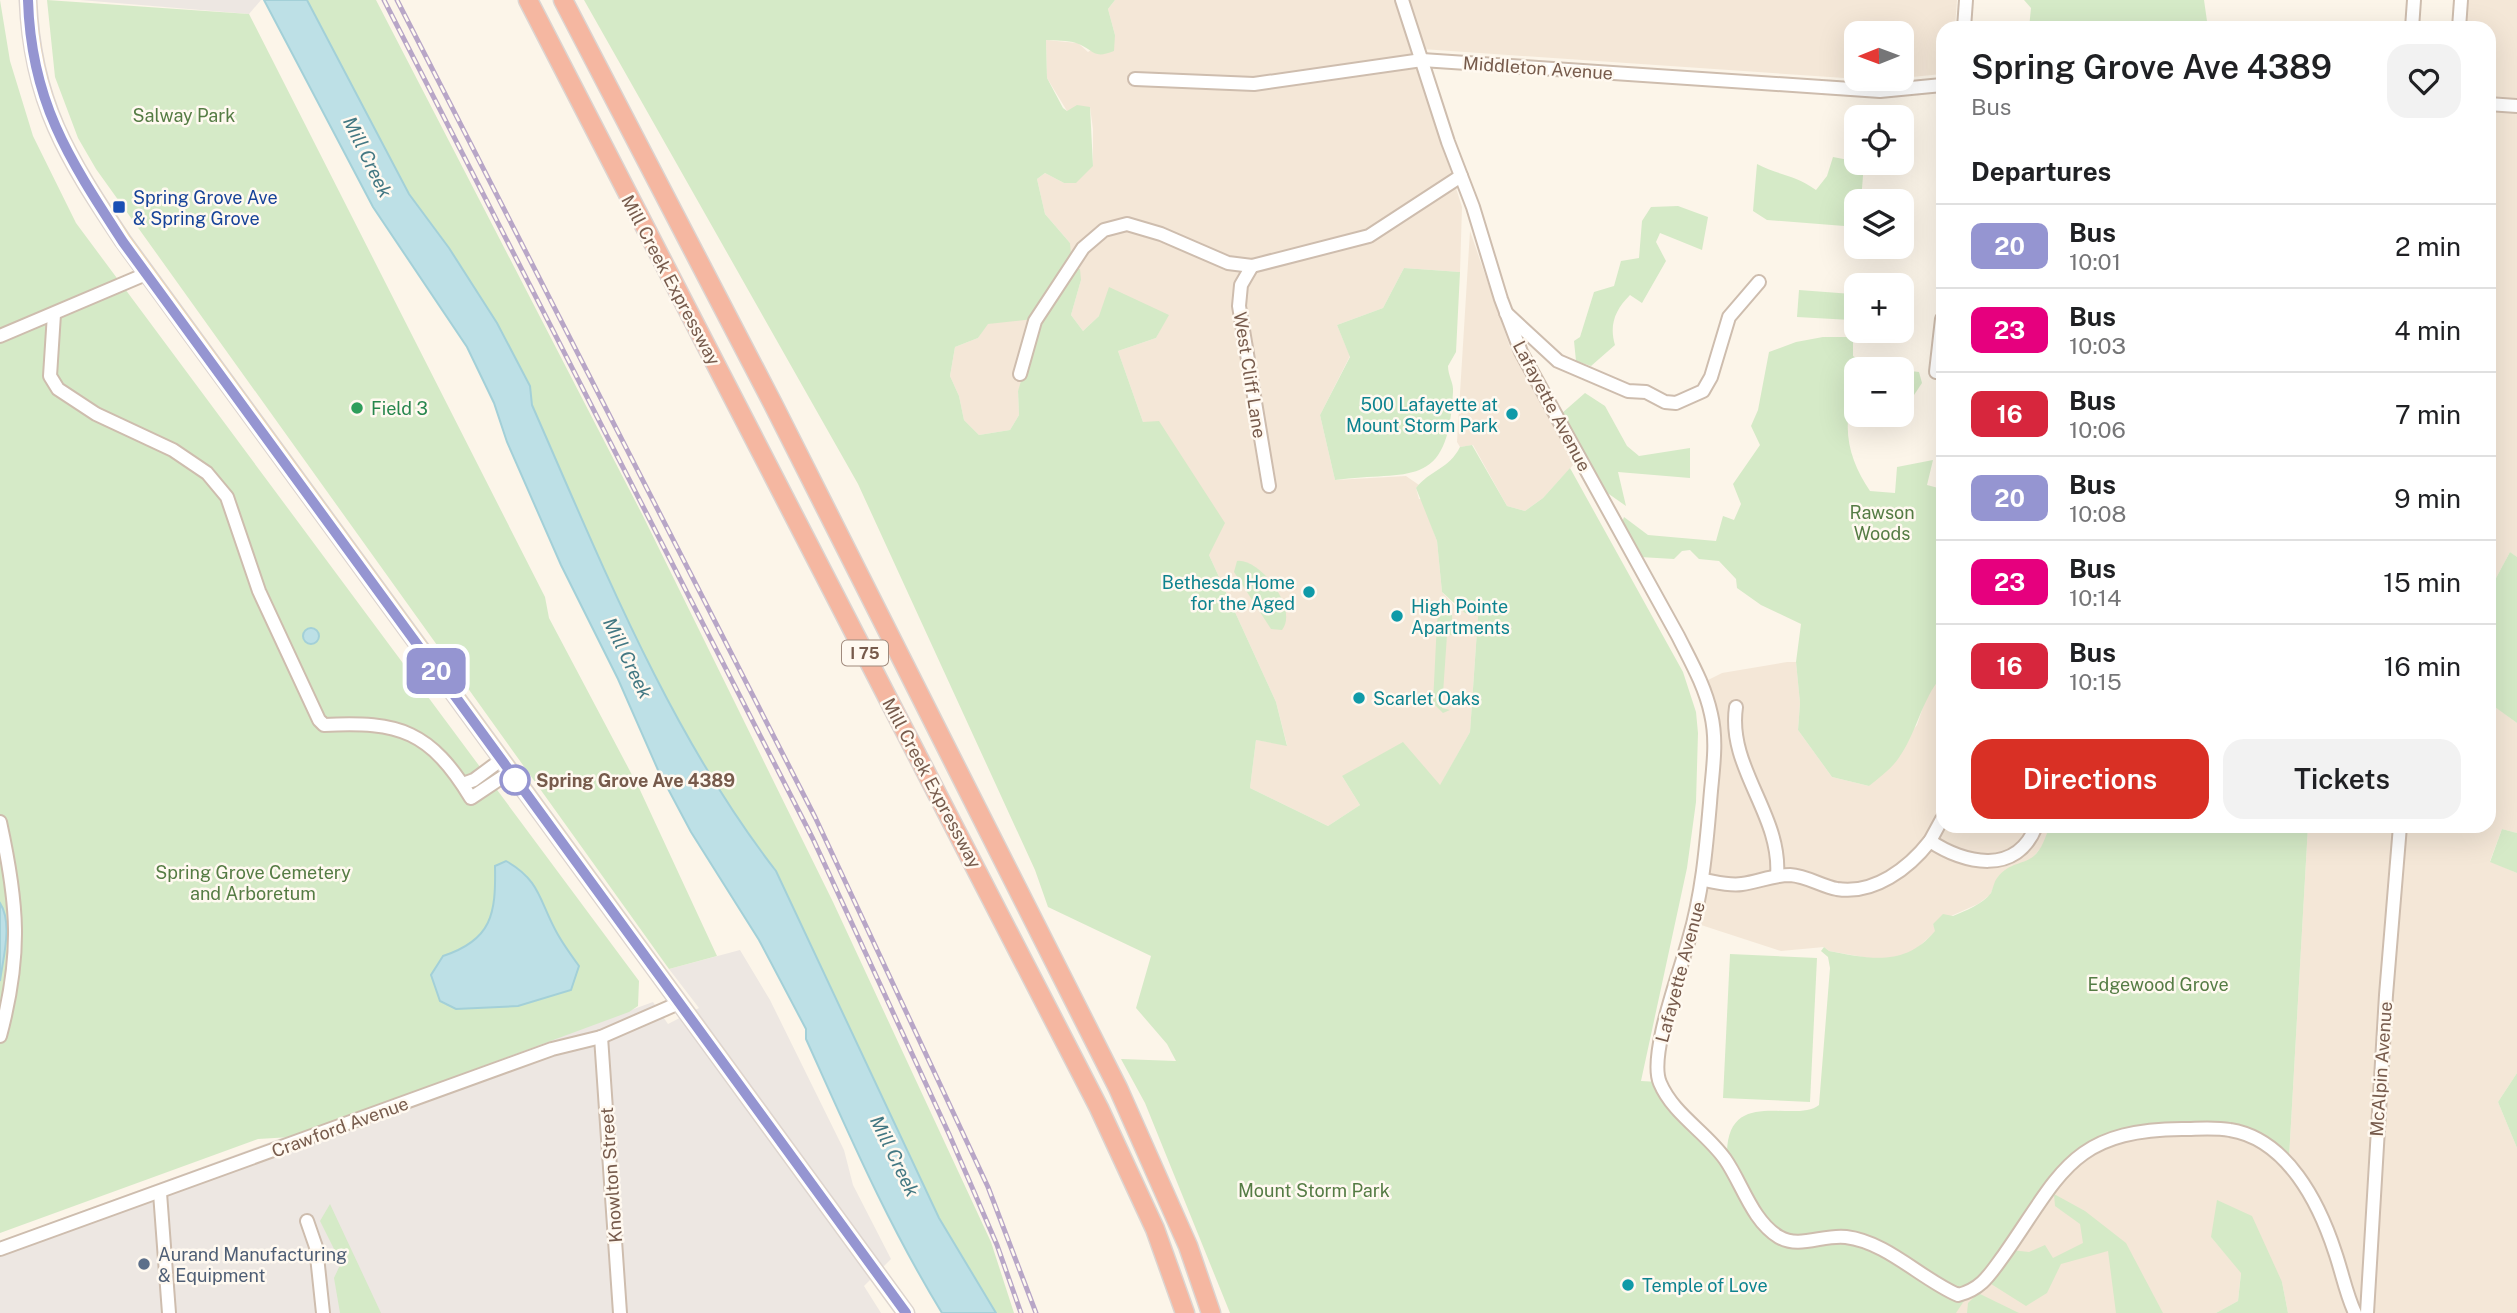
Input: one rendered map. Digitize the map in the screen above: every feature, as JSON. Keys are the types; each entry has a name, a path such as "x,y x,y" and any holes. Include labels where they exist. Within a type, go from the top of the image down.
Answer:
{"highway":[{"name":"Mill Creek Expressway","path":"527,0 1099,1108 1155,1229 1185,1313"},
{"name":"Mill Creek Expressway","path":"563,0 773,404 1118,1088 1183,1233 1211,1313"}],"main road":[{"path":"27,1 38,80 59,139 77,172 146,274 906,1313"}],"street":[{"name":"Lafayette Avenue","path":"1402,0 1521,352 1701,681 1715,737 1704,880 1689,942 1673,986 1658,1061 1659,1082 1675,1107 1720,1152 1756,1213 1777,1236 1794,1242 1835,1236 1861,1240 1958,1295 1984,1283 2062,1172 2091,1146 2147,1131 2229,1130 2260,1141 2305,1185 2334,1250 2355,1313"},
{"path":"1964,21 1966,0"},
{"path":"2412,21 2414,0"},
{"path":"2460,21 2461,0"},
{"name":"Middleton Avenue","path":"1135,79 1254,84 1385,68 1422,60 1880,91 1936,86"},
{"path":"2496,105 2517,106"},
{"path":"1020,374 1035,322 1083,248 1104,230 1116,224 1127,224 1161,234 1228,263 1252,267 1369,236 1461,176"},
{"name":"West Cliff Lane","path":"1252,267 1241,285 1239,306 1269,486"},
{"path":"0,336 146,274"},
{"path":"1506,313 1558,361 1628,391 1646,392 1665,402 1676,403 1703,391 1711,377 1729,317 1759,282"},
{"path":"54,314 50,376 58,389 108,421 173,450 207,473 228,497 259,591 324,726 365,722 405,732 438,754 471,798 505,766"},
{"path":"1736,706 1736,745 1772,831 1779,859 1777,876"},
{"path":"463,784 505,766"},
{"path":"0,822 13,881 18,942 12,992 0,1037"},
{"path":"1704,880 1740,884 1777,876 1800,876 1838,889 1862,888 1906,867 1930,841 1936,830"},
{"path":"1930,841 1959,858 1984,862 2019,850 2031,833"},
{"name":"McAlpin Avenue","path":"2367,1313 2386,995 2399,833"},
{"name":"Crawford Avenue","path":"0,1249 552,1049 601,1037 679,1003"},
{"name":"Knowlton Street","path":"601,1037 620,1313"},
{"path":"160,1193 169,1313"},
{"path":"307,1221 316,1248 323,1313"}],"shaded area":[{"path":"80,0 261,0 249,14"},
{"path":"1115,0 1397,0 1462,207 1460,272 1404,268 1383,308 1337,325 1350,356 1320,415 1335,480 1406,476 1419,485 1416,488 1419,499 1422,499 1437,541 1442,592 1457,608 1478,616 1470,732 1440,786 1342,776 1360,805 1328,826 1250,788 1256,740 1287,745 1276,702 1209,555 1143,422 1118,351 1156,338 1168,315 1099,316 1083,331 1071,315 1081,280 1018,391 1019,415 1010,430 979,435 964,420 959,396 950,376 955,347 978,338 987,324 1003,321 1070,243 1045,214 1037,179 1045,173 1064,183 1093,165 1093,129 1090,107 1067,111 1047,78 1046,40 1078,43 1088,52 1115,35 1108,9"},
{"path":"1406,0 1957,0 1956,21 1936,21 1936,75 1914,77 1914,21 1844,21 1844,78 1422,49"},
{"path":"2461,0 2517,0 2517,557 2510,552 2496,578 2496,21 2460,21"},
{"path":"1470,231 1510,347 1574,464 1543,498 1525,511 1507,506 1473,445 1460,447 1457,442"},
{"path":"1796,662 1800,703 1798,730 1832,777 1869,786 1917,725 1928,692 1936,683 1936,833 2047,833 2044,844 2030,861 1998,877 1990,895 1978,904 1933,924 1936,931 1912,953 1880,960 1829,951 1824,947 1781,951 1698,924 1706,895 1721,748 1704,682 1722,673"},
{"path":"2496,707 2517,723 2517,833 2502,829 2490,861 2517,873 2517,1073 2498,1102 2517,1148 2517,1313 2288,1313 2282,1282 2211,1237 2241,1272 2238,1301 2216,1313 1952,1313 2070,1156 2094,1139 2149,1124 2221,1122 2241,1126 2265,1137 2289,1158 2308,833 2496,833"},
{"path":"740,950 770,1000 844,1150 853,1185 891,1259 864,1286 881,1313 0,1313 0,1241 653,1002 668,1024 699,1008 669,969"}],"green space":[{"name":"Spring Grove Cemetery and Arboretum","path":"0,0 10,61 33,136 76,223 639,981 638,1006 629,1012 291,1137 258,1139 0,1233"},
{"name":"Salway Park","path":"47,0 249,14 545,597 549,618 640,790 717,956 669,969 96,169 78,138 55,77"},
{"path":"307,0 376,0 643,516 833,902 991,1242 1014,1313 996,1313 939,1218 776,871 703,763 640,646 532,405 530,386 449,248 409,194"},
{"name":"Mount Storm Park","path":"584,0 1115,0 1108,9 1115,35 1114,51 1097,54 1073,42 1046,40 1047,78 1063,108 1067,111 1077,105 1090,107 1093,166 1076,183 1064,183 1045,173 1037,179 1045,214 1070,243 1071,254 1034,319 988,324 978,338 955,347 950,376 959,396 964,420 979,435 1010,430 1019,415 1018,391 1037,328 1075,268 1080,269 1081,280 1071,315 1083,331 1099,316 1109,287 1169,315 1156,338 1118,351 1143,422 1159,421 1225,523 1209,555 1276,702 1287,746 1256,740 1250,788 1328,826 1360,805 1342,776 1403,742 1440,785 1470,732 1478,616 1465,613 1442,592 1437,541 1416,488 1445,465 1460,447 1472,445 1507,506 1525,511 1543,498 1570,468 1683,672 1696,712 1696,802 1687,868 1641,1081 1659,1082 1720,1152 1777,1236 1848,1237 1941,1288 1970,1292 1956,1313 1230,1313 1145,1103 1121,1059 1176,1061 1167,1044 1136,1008 1151,956 1048,907 1035,870 858,484"},
{"path":"2024,0 2204,0 2207,21 2030,21 2031,8"},
{"path":"1833,157 1844,159 1844,175 1863,175 1862,189 1844,189 1844,226 1767,220 1753,211 1757,164 1801,181 1816,190 1827,176"},
{"path":"1678,206 1708,217 1702,250 1660,233 1656,242 1666,261 1642,303 1630,295 1620,306 1613,324 1615,345 1591,366 1576,361 1574,341 1580,337 1594,292 1614,286 1621,261 1639,258 1642,221 1651,207"},
{"path":"1404,268 1460,272 1456,352 1448,366 1453,386 1450,424 1443,447 1433,461 1420,470 1404,474 1335,480 1320,415 1350,357 1337,325 1383,308"},
{"path":"1799,290 1844,293 1844,320 1797,317"},
{"name":"Rawson Woods","path":"1823,337 1844,337 1844,343 1853,343 1854,357 1844,357 1844,427 1848,427 1854,462 1870,491 1895,493 1897,467 1933,460 1927,485 1936,487 1936,684 1898,759 1869,786 1832,777 1798,730 1800,703 1796,662 1801,624 1761,605 1737,588 1736,579 1719,561 1699,559 1690,550 1682,551 1674,559 1640,557 1621,525 1624,517 1648,535 1716,541 1723,516 1734,520 1741,504 1733,484 1760,445 1751,426 1758,410 1769,352 1796,342"},
{"path":"1914,371 1919,372 1922,383 1914,395"},
{"path":"1585,393 1605,406 1627,446 1639,456 1690,448 1690,478 1618,472 1626,506 1606,492 1561,414"},
{"path":"2510,552 2517,557 2517,723 2496,708 2496,578"},
{"path":"1237,561 1246,562 1256,568 1274,586 1285,610 1286,621 1282,630 1271,629 1234,572"},
{"path":"1444,609 1452,615 1453,635 1447,635 1442,708 1450,710 1443,713 1433,703 1437,622 1439,611"},
{"path":"2502,829 2517,833 2517,873 2490,862"},
{"name":"Edgewood Grove","path":"2047,833 2308,833 2289,1158 2265,1137 2241,1126 2221,1122 2149,1124 2094,1139 2070,1156 1976,1283 1959,1290 1878,1244 1808,1238 1778,1229 1762,1213 1727,1153 1730,1132 1738,1120 1750,1113 1808,1110 1819,1105 1830,968 1828,957 1821,951 1824,947 1829,951 1886,958 1912,950 1924,943 1935,931 1933,924 1943,914 1953,916 1979,904 1988,897 2004,871 2032,857"},
{"path":"1730,954 1817,958 1810,1102 1723,1098"},
{"path":"2517,1073 2517,1148 2498,1102"},
{"path":"2054,1194 2085,1211 2126,1243 2163,1313 2116,1313 2108,1251 2061,1264 2047,1293 2026,1306 1988,1282 2011,1250 2029,1252 2045,1245 2053,1258 2083,1243 2080,1224 2055,1206"},
{"path":"2217,1200 2252,1216 2282,1282 2288,1313 2216,1313 2238,1301 2241,1273 2211,1237"},
{"path":"330,1204 381,1313 340,1313 334,1278 341,1263 320,1221"},
{"path":"1978,1293 2019,1313 1967,1313 1968,1303"}],"water":[{"name":"Mill Creek","path":"264,0 307,0 409,194 449,248 497,323 530,386 532,405 640,646 703,762 776,871 939,1218 996,1313 942,1313 922,1279 853,1144 806,1039 806,1029 759,940 691,832 658,770 618,679 561,565 507,442 494,403 467,347 373,207"},
{"path":"311,628 317,630 317,642 311,644 305,642 303,636 305,630"},
{"path":"506,861 533,884 557,933 579,966 571,990 518,1006 456,1009 440,1001 431,975 443,956 472,942 488,923 494,898 495,866"},
{"path":"0,903 7,930 0,981"}],"railway":[{"path":"384,0 813,839 949,1134 997,1245 1021,1313"},
{"path":"397,0 815,817 988,1187 1036,1313"}],"bus line":[{"name":"20","path":"28,0 32,49 47,110 72,163 123,242 906,1313"}],"place":[{"name":"Spring Grove Ave & Spring Grove","path":"119,207"},
{"name":"Field 3","path":"357,408"},
{"name":"500 Lafayette at Mount Storm Park","path":"1512,414"},
{"name":"Bethesda Home for the Aged","path":"1309,592"},
{"name":"High Pointe Apartments","path":"1397,616"},
{"name":"Scarlet Oaks","path":"1359,698"},
{"name":"Spring Grove Ave 4389","path":"515,780"},
{"name":"Aurand Manufacturing & Equipment","path":"144,1264"},
{"name":"Temple of Love","path":"1628,1285"}]}
